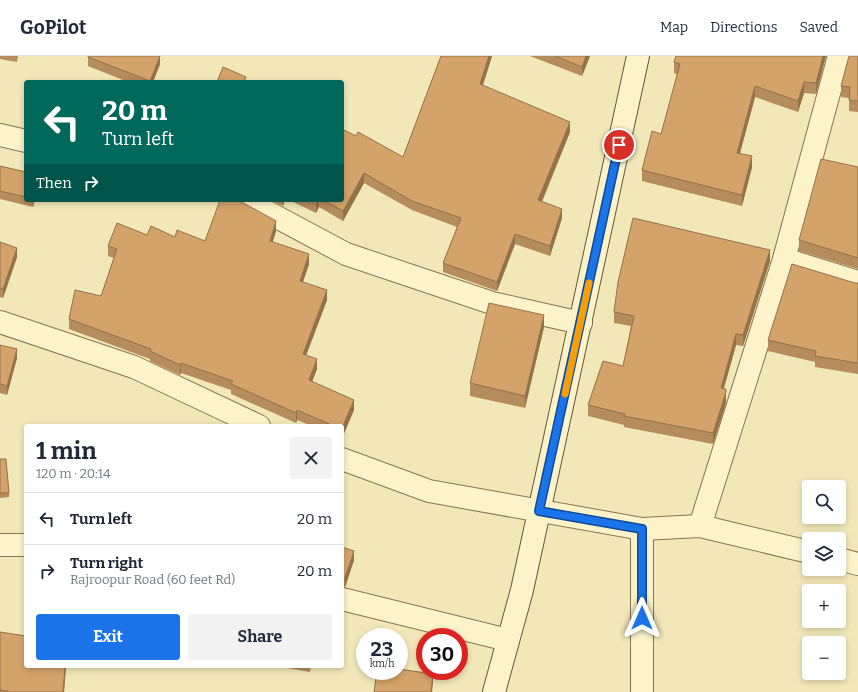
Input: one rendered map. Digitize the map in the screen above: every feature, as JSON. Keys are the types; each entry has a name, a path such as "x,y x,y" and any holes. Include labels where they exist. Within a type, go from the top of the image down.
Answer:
{"street":[{"path":"494,692 522,590 638,56"},
{"path":"700,526 784,259 839,56"},
{"path":"0,135 24,141"},
{"path":"249,202 346,254 492,303 581,323"},
{"path":"784,259 858,282"},
{"path":"0,322 134,367 255,424"},
{"path":"344,460 429,491 642,529 700,526 802,550"},
{"path":"642,529 642,692"},
{"path":"0,545 24,545"},
{"path":"846,561 858,564"},
{"path":"344,599 508,640"}],"building":[{"path":"88,56 160,56 150,80"},
{"path":"441,56 489,56 480,84 570,122 538,200 562,209 550,246 515,234 497,282 443,263 461,218 412,201 364,173 343,211 327,202 344,202 344,130 356,136 358,132 403,157"},
{"path":"555,56 586,56 582,67"},
{"path":"676,56 823,56 816,83 804,82 798,101 755,86 737,153 752,156 742,195 642,170 652,131 661,134 680,64 674,62"},
{"path":"849,56 858,56 858,101 849,100 850,87 841,86"},
{"path":"223,67 246,77 245,80 218,80"},
{"path":"821,159 858,167 858,258 799,240"},
{"path":"0,166 24,172 24,197 0,191"},
{"path":"219,202 242,202 276,221 270,241 309,254 300,281 327,290 303,354 317,359 309,380 354,400 344,424 329,424 297,410 296,413 231,384 233,381 181,363 180,365 150,351 151,349 69,319 75,290 101,296 117,249 108,246 117,223 147,235 151,226 175,237 177,230 205,241"},
{"path":"633,218 770,250 743,335 736,334 721,388 726,389 726,392 713,433 624,416 625,414 588,405 603,361 623,366 634,316 614,312 618,282"},
{"path":"0,242 17,248 3,289 0,288"},
{"path":"792,264 858,283 858,363 815,356 816,351 768,340"},
{"path":"489,303 544,315 525,396 470,383"},
{"path":"0,345 17,349 7,386 0,384"},
{"path":"0,459 6,459 9,493 0,493"},
{"path":"344,548 354,551 344,578"},
{"path":"0,632 24,636 24,668 65,668 63,692 8,692 0,690"},
{"path":"408,670 416,672 416,680 432,680 431,692 374,692 376,680 408,680"}],"slow traffic":[{"path":"565,394 589,283"}],"route":[{"path":"619,145 539,511 642,529 642,618"}]}
